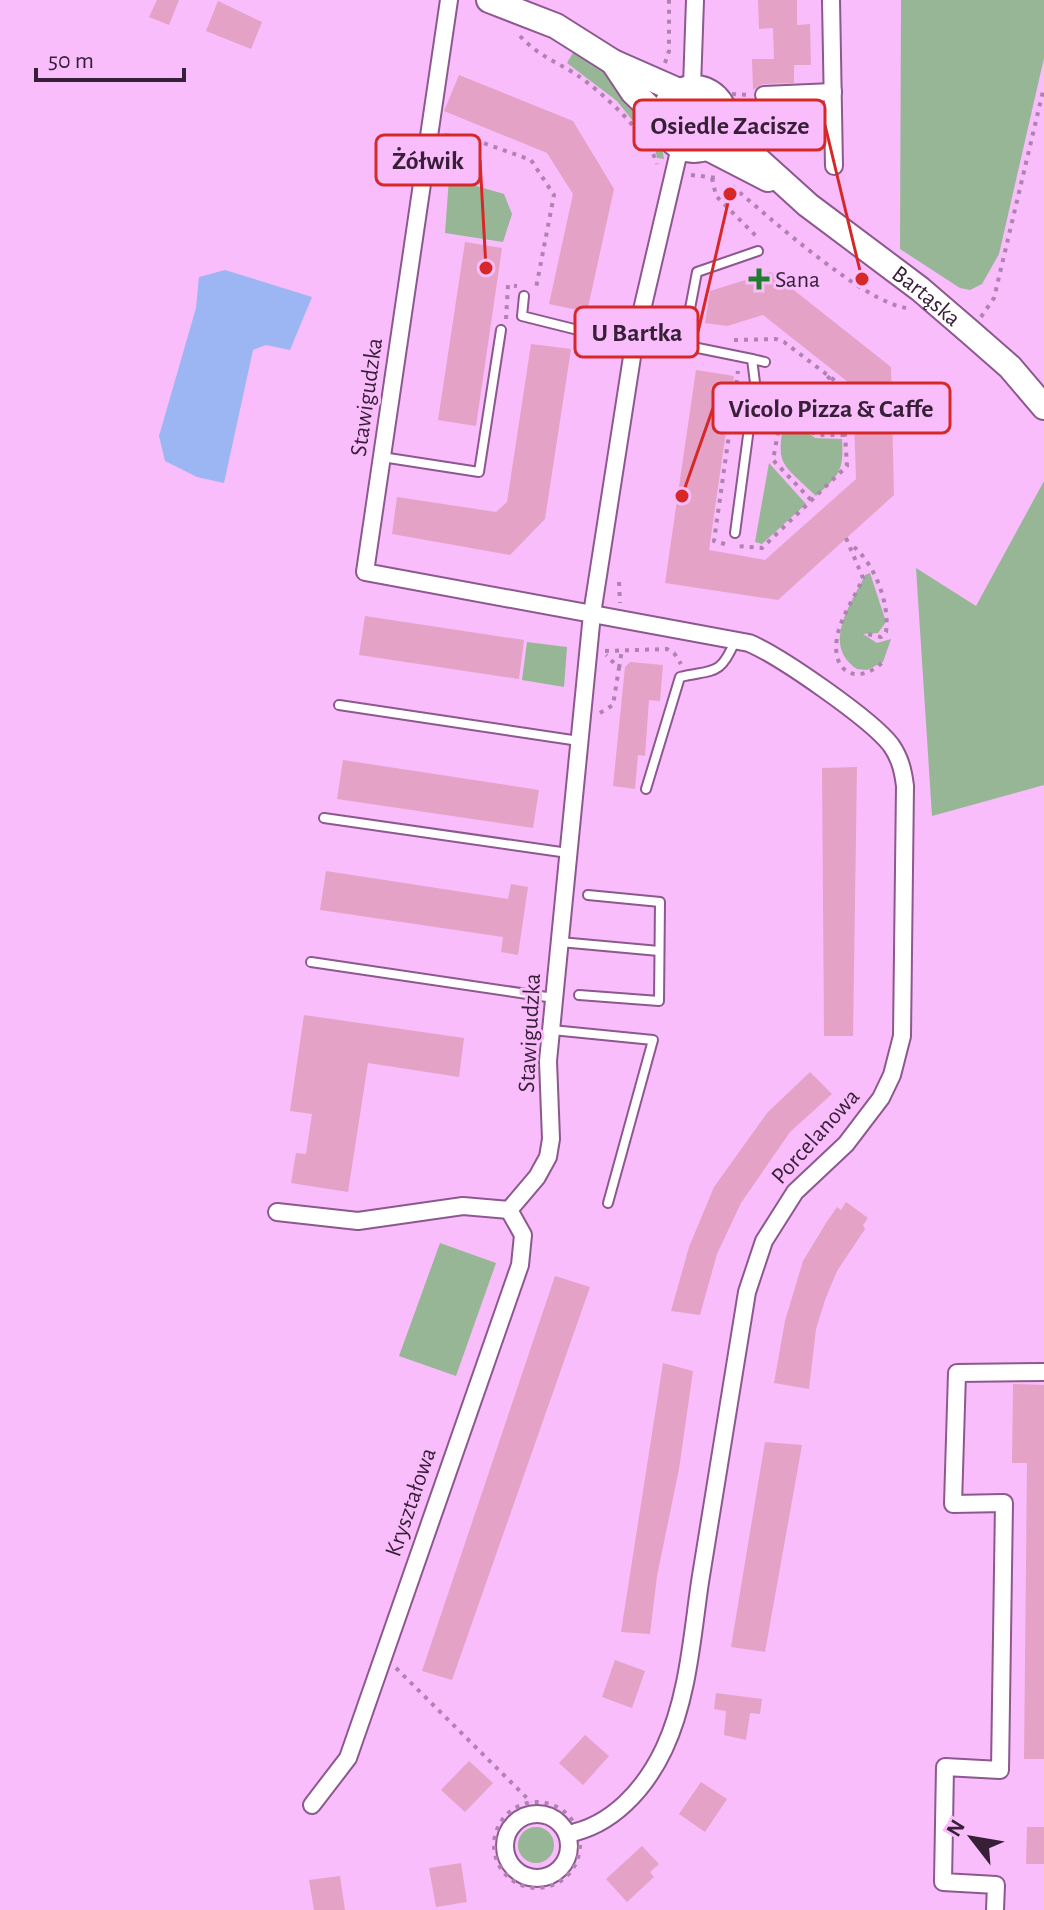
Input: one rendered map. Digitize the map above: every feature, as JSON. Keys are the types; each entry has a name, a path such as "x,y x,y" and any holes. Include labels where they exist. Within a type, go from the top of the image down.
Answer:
{"street":[{"name":"Stawigudzka","path":"449,0 365,572 592,614"},
{"name":"Bartąska","path":"489,0 556,26 613,62 686,89 705,89 716,97 723,108 723,128 798,196 970,332 1010,367 1044,407"},
{"path":"662,120 666,103 686,89 695,0"},
{"path":"831,0 834,166"},
{"name":"Bartąska","path":"613,62 633,92 662,120 670,139 680,147 706,147 798,196"},
{"path":"764,95 833,92"},
{"path":"706,147 723,128"},
{"name":"Stawigudzka","path":"509,1210 537,1177 548,1157 551,1139 548,1096 554,998 592,614 634,344 680,147"},
{"name":"Porcelanowa","path":"578,1833 607,1820 624,1805 649,1776 675,1722 747,1292 756,1260 795,1192 867,1121 892,1075 902,1036 906,816 901,763 880,733 777,656 735,641 592,614"},
{"path":"277,1212 358,1221 463,1206 509,1210"},
{"name":"Kryształowa","path":"312,1805 348,1758 520,1265 523,1235 509,1210"},
{"path":"995,1910 996,1885 943,1882 945,1767 1000,1770 1004,1503 953,1504 957,1373 1044,1372"},
{"path":"524,1816 550,1816 578,1833 569,1853 553,1874 528,1877 508,1860 506,1835 524,1816"}],"lane":[{"path":"683,345 697,272 760,248"},
{"path":"524,296 522,316 634,344 683,345 765,362"},
{"path":"382,457 479,472 501,330"},
{"path":"735,533 755,383 752,359"},
{"path":"646,789 680,677 710,674 721,668 735,641"},
{"path":"339,705 579,741"},
{"path":"324,818 568,853"},
{"path":"579,995 659,1001 660,902 588,895"},
{"path":"560,942 659,951"},
{"path":"311,962 554,998"},
{"path":"552,1030 653,1040 608,1203"}],"path":[{"path":"667,61 669,0"},
{"path":"515,31 535,53 576,74 604,97 651,150 658,170"},
{"path":"970,332 994,298 1044,87"},
{"path":"732,94 742,96"},
{"path":"429,132 478,141 531,160 554,195 535,290 508,285 506,321 513,329"},
{"path":"684,178 695,175 727,182 890,306 911,308"},
{"path":"712,177 716,196 757,234 760,248"},
{"path":"763,212 769,204"},
{"path":"830,376 801,413 802,424 816,435 847,435"},
{"path":"752,405 801,413"},
{"path":"782,410 773,460 812,501"},
{"path":"846,538 870,566 888,620 886,632 881,637 862,633"},
{"path":"852,546 863,578 839,629 836,641 838,657 848,672 857,677 865,676 883,662"},
{"path":"619,582 618,599 631,610"},
{"path":"603,649 667,649 681,661 680,677"},
{"path":"598,664 603,649"},
{"path":"603,649 619,668"},
{"path":"595,703 594,717 613,705 622,650"},
{"path":"381,1657 531,1802"},
{"path":"531,1802 546,1803 578,1833 568,1876 556,1885 542,1889 512,1882 495,1858 496,1828 504,1816 531,1802"}],"green space":[{"path":"901,0 1044,0 1044,58 999,254 982,284 970,290 960,288 900,249"},
{"path":"574,51 618,84 644,111 661,142 664,159 657,158 655,149 617,101 567,63"},
{"path":"449,178 504,194 512,214 503,242 445,233"},
{"path":"785,414 797,416 798,424 815,438 842,439 841,466 830,483 816,496 783,461 781,444"},
{"path":"769,463 806,504 762,544 755,542"},
{"path":"1044,481 1044,785 932,816 916,568 976,606"},
{"path":"870,573 886,622 878,633 863,634 877,643 891,639 883,662 867,670 857,669 846,659 840,636 847,611 865,575"},
{"path":"527,642 567,647 564,687 522,680"},
{"path":"440,1243 496,1263 456,1376 399,1356"},
{"path":"536,1827 548,1833 554,1845 548,1857 536,1863 524,1857 518,1845 524,1833"}],"water":[{"path":"225,270 312,297 290,350 266,345 253,350 224,483 197,477 165,461 159,436 196,308 199,277"}],"building":[{"path":"157,0 179,0 169,25 149,17"},
{"path":"758,0 797,0 797,25 810,24 811,65 794,65 794,83 763,84 753,90 752,59 774,59 773,28 759,29"},
{"path":"218,1 262,22 251,49 206,31"},
{"path":"459,75 573,121 614,189 587,312 549,304 573,194 547,153 444,111"},
{"path":"465,242 502,248 476,426 438,420"},
{"path":"771,272 891,367 894,495 778,600 665,583 696,370 734,376 709,550 765,560 856,479 853,386 763,315 727,326 705,323 710,291"},
{"path":"531,344 571,349 545,519 510,555 392,534 397,497 496,512 507,502"},
{"path":"365,616 524,640 519,679 359,655"},
{"path":"630,662 663,665 660,701 649,700 645,756 638,755 635,789 613,786 625,667"},
{"path":"343,760 539,790 533,828 337,799"},
{"path":"857,767 853,1036 824,1036 822,768"},
{"path":"326,871 508,899 511,884 528,887 518,955 501,952 503,937 320,910"},
{"path":"304,1015 464,1038 459,1077 368,1063 348,1192 291,1183 296,1153 306,1154 312,1114 290,1111"},
{"path":"810,1072 832,1094 790,1132 741,1203 717,1254 700,1315 671,1311 689,1247 714,1187 767,1113"},
{"path":"846,1202 868,1218 863,1225 865,1229 837,1271 825,1300 816,1329 809,1389 774,1383 785,1321 803,1261 837,1207 841,1210"},
{"path":"555,1276 590,1287 452,1680 422,1671"},
{"path":"663,1363 693,1371 679,1469 657,1576 650,1634 621,1632"},
{"path":"1013,1384 1044,1385 1044,1759 1024,1759 1027,1463 1012,1463"},
{"path":"765,1442 802,1445 765,1652 731,1647"},
{"path":"615,1660 645,1671 632,1708 602,1697"},
{"path":"716,1693 762,1699 760,1714 750,1713 746,1740 724,1735 726,1711 714,1709"},
{"path":"585,1735 609,1756 583,1785 559,1763"},
{"path":"469,1761 493,1783 465,1812 441,1790"},
{"path":"701,1782 727,1799 705,1832 679,1814"},
{"path":"1027,1827 1044,1827 1044,1864 1026,1864"},
{"path":"642,1846 659,1864 650,1872 654,1877 627,1902 606,1879"},
{"path":"461,1863 467,1902 436,1907 429,1868"},
{"path":"340,1876 345,1910 314,1910 309,1880"}],"place":[{"name":"U Bartka","path":"730,194"},
{"name":"Żółwik","path":"486,268"},
{"name":"Sana","path":"759,279"},
{"name":"Osiedle Zacisze","path":"862,279"},
{"name":"Vicolo Pizza & Caffe","path":"682,496"}]}
